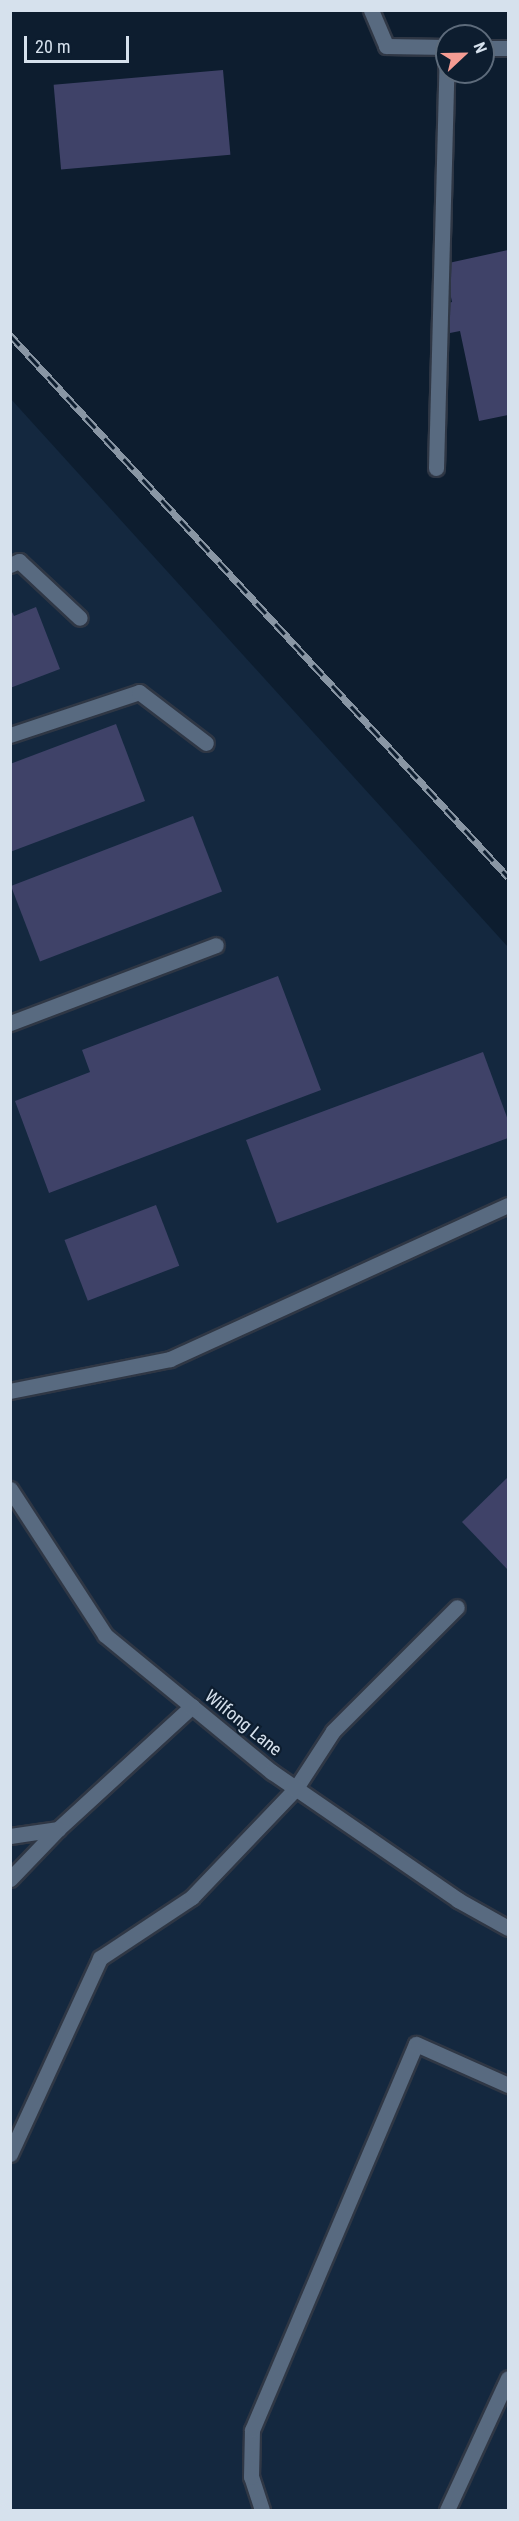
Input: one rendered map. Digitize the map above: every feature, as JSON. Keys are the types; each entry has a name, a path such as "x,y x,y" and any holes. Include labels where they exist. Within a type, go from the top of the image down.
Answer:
{"street":[{"path":"371,10 386,46 435,47"},
{"path":"436,468 446,84"},
{"path":"10,565 19,561 80,618"},
{"path":"10,735 139,692 206,743"},
{"path":"10,1023 216,945"},
{"path":"10,1391 170,1359 508,1204"},
{"name":"Wilfong Lane","path":"10,1489 105,1635 296,1788 458,1900 508,1928"},
{"path":"10,2154 100,1958 192,1898 296,1788 333,1731 458,1607"},
{"path":"10,1879 58,1829 192,1706"},
{"path":"10,1836 58,1829"},
{"path":"262,2511 251,2477 252,2430 416,2044 508,2085"},
{"path":"447,2511 508,2378"}],"shaded area":[{"path":"10,398 508,947 508,2510 11,2510"}],"building":[{"path":"223,70 230,155 61,169 54,85"},
{"path":"508,250 508,415 479,421 460,331 450,333 444,304 452,302 444,264"},
{"path":"36,607 60,669 10,688 10,608 14,616"},
{"path":"116,724 145,801 10,852 10,764"},
{"path":"193,816 222,892 40,962 11,886"},
{"path":"278,976 321,1090 49,1193 15,1101 90,1072 82,1050"},
{"path":"483,1052 508,1120 508,1138 277,1223 246,1140"},
{"path":"156,1205 179,1266 88,1301 65,1240"},
{"path":"508,1477 508,1570 462,1522"}],"railway":[{"path":"10,335 508,877"}]}
